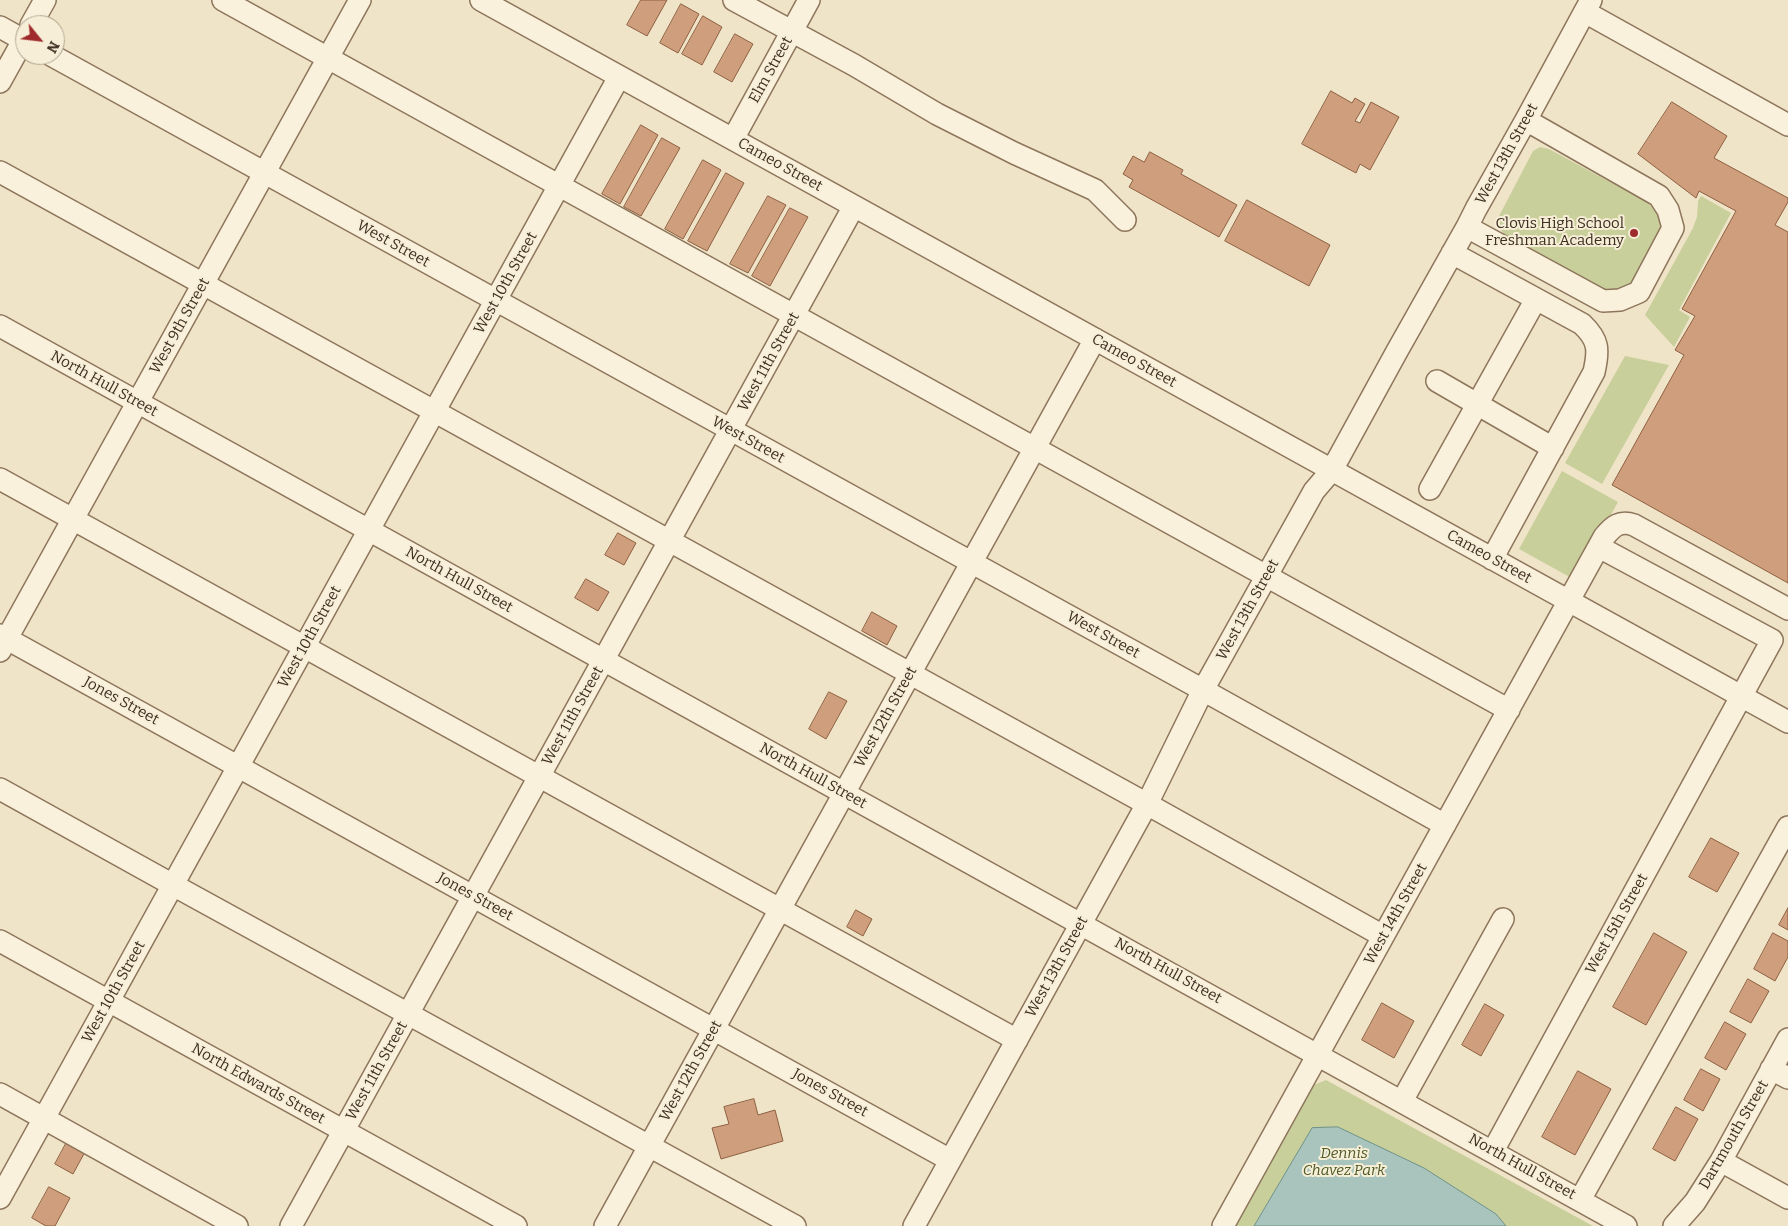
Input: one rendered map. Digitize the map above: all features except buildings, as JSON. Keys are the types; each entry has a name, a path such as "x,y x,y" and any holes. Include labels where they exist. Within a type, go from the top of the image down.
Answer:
{"street":[{"path":"37,15 45,0"},
{"path":"223,0 1509,710"},
{"name":"West 9th Street","path":"2,642 73,520 360,0"},
{"name":"Cameo Street","path":"481,0 1788,722"},
{"path":"734,0 854,65 937,114 1014,153 1095,190 1125,220"},
{"name":"Elm Street","path":"733,139 809,0"},
{"path":"1588,6 1788,125"},
{"name":"West 13th Street","path":"914,1226 1147,804 1203,690 1314,491 1332,470 1468,227 1476,208 1588,6"},
{"path":"0,27 15,32"},
{"path":"0,82 15,55"},
{"name":"West Street","path":"65,63 1445,825"},
{"name":"West 10th Street","path":"0,1198 620,77"},
{"path":"1468,227 1603,301 1620,300 1638,292 1673,228 1668,210 1659,196 1526,120"},
{"path":"0,172 1384,936"},
{"name":"West 11th Street","path":"291,1226 854,206"},
{"path":"1452,253 1582,324 1594,338 1597,348 1594,372 1492,559"},
{"path":"1430,489 1536,299"},
{"name":"North Hull Street","path":"0,326 1626,1226"},
{"name":"West 12th Street","path":"605,1226 1095,339"},
{"path":"1437,381 1553,448"},
{"path":"0,478 1017,1040"},
{"name":"West 14th Street","path":"1224,1226 1569,601 1612,527 1623,522 1630,523 1788,609"},
{"name":"West 15th Street","path":"1493,1151 1772,640 1599,547"},
{"name":"Jones Street","path":"2,642 238,766 950,1160"},
{"path":"0,788 172,886 795,1226"},
{"path":"1580,1200 1788,827"},
{"path":"1402,1101 1503,919"},
{"name":"North Edwards Street","path":"0,941 516,1226"},
{"name":"Dartmouth Street","path":"1674,1226 1695,1202 1780,1074 1788,1039"},
{"path":"0,1094 237,1226"},
{"path":"1721,1161 1788,1198"}],"green space":[{"path":"1540,147 1549,149 1647,202 1659,215 1661,221 1660,230 1638,275 1629,287 1609,292 1506,236 1499,228 1497,220 1533,151"},
{"path":"1701,196 1731,213 1679,310 1690,317 1674,347 1645,315 1693,228 1697,217 1698,201"},
{"path":"1625,356 1669,365 1602,484 1565,463"},
{"path":"1562,471 1618,502 1575,580 1519,549"},
{"name":"Dennis Chavez Park","path":"1326,1080 1593,1226 1236,1226 1314,1085"}],"water":[{"path":"1338,1127 1424,1168 1496,1214 1506,1226 1254,1226 1312,1128"}],"place":[{"name":"Clovis High School Freshman Academy","path":"1634,233"}]}
